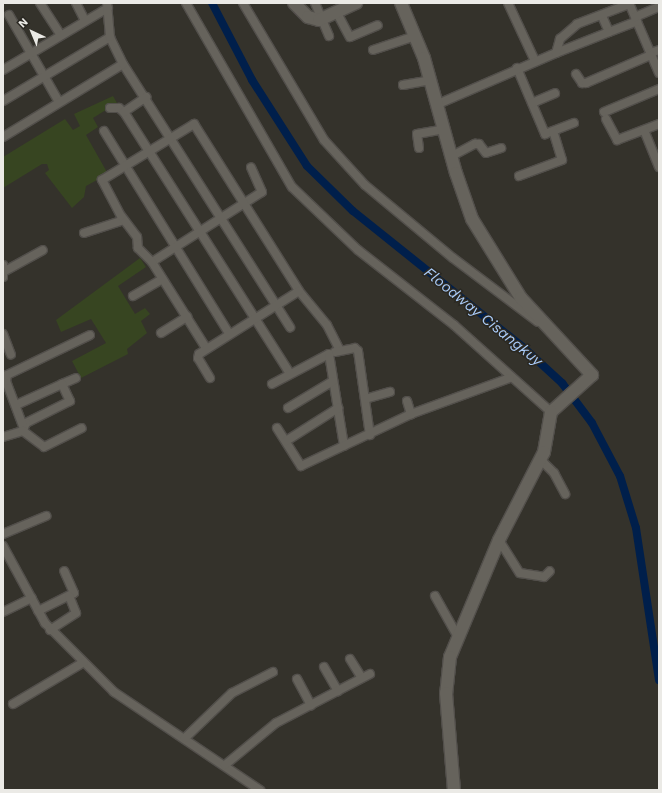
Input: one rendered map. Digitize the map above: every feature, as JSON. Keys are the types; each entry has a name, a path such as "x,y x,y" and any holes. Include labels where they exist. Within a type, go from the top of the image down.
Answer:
{"street":[{"path":"40,3 61,35"},
{"path":"76,3 85,21"},
{"path":"186,3 292,187 358,250 454,325 510,378 552,411"},
{"path":"243,3 324,140 365,185 447,253 548,330"},
{"path":"294,3 308,17 323,19 356,3"},
{"path":"315,3 329,36"},
{"path":"401,3 431,80 464,200 487,247 521,298 548,330 592,375 552,411 540,459 499,540 458,637 447,676 454,790"},
{"path":"508,3 535,61"},
{"path":"556,53 560,39 570,29 629,4 659,73"},
{"path":"3,70 108,6 110,37 123,64 146,97 290,327"},
{"path":"438,104 517,68 609,32 659,7"},
{"path":"337,13 350,37 378,25"},
{"path":"9,16 59,102"},
{"path":"602,16 609,32"},
{"path":"373,50 415,36"},
{"path":"3,101 110,37"},
{"path":"576,74 582,83 586,83 659,50"},
{"path":"3,137 123,64"},
{"path":"517,68 545,134 574,123"},
{"path":"403,85 431,80"},
{"path":"659,89 605,116 617,140 659,124"},
{"path":"532,103 555,94"},
{"path":"124,112 146,97"},
{"path":"110,108 119,108 124,112 253,319 290,374"},
{"path":"206,348 152,262 138,248 137,237 124,220 102,180 149,154 170,137 196,125 242,202 299,291 327,325 340,350"},
{"path":"419,148 417,134 445,129"},
{"path":"644,130 659,167"},
{"path":"104,131 229,333"},
{"path":"519,176 562,160 553,131"},
{"path":"452,156 475,144 479,144 486,153 501,148"},
{"path":"152,262 175,248 220,216 263,191 251,167"},
{"path":"84,233 124,220"},
{"path":"4,271 43,250"},
{"path":"133,296 163,279"},
{"path":"210,378 197,356 206,348 229,333 299,291"},
{"path":"162,333 187,317"},
{"path":"3,334 11,355"},
{"path":"82,428 44,447 23,428 16,405 6,381 7,375 90,335"},
{"path":"272,384 329,354 340,350 358,351 370,435"},
{"path":"329,354 344,446"},
{"path":"16,405 76,378"},
{"path":"277,428 301,466 370,435 411,414 510,378"},
{"path":"288,408 333,381"},
{"path":"3,437 70,403 62,384"},
{"path":"365,399 390,392"},
{"path":"407,401 411,414"},
{"path":"286,441 338,408"},
{"path":"540,459 554,473 565,494"},
{"path":"3,534 46,516"},
{"path":"499,540 520,573 544,577 550,571"},
{"path":"3,546 50,630 125,701 185,738 260,790"},
{"path":"38,611 68,596 74,590 64,571"},
{"path":"50,630 76,613 68,596"},
{"path":"435,596 458,637"},
{"path":"3,612 32,598"},
{"path":"350,659 362,678"},
{"path":"13,704 84,662"},
{"path":"324,667 338,691"},
{"path":"185,738 232,693 273,672"},
{"path":"225,765 258,735 370,674"},
{"path":"297,679 311,705"}],"green space":[{"path":"113,96 117,103 93,118 98,127 86,135 108,174 86,186 84,197 72,208 45,173 49,170 47,164 42,164 3,188 3,157 65,119 73,130 80,126 74,114"},
{"path":"140,258 146,267 118,286 135,314 145,308 150,314 141,321 147,333 127,349 128,354 81,378 72,361 106,343 91,319 61,332 56,320"}],"waterway":[{"name":"Floodway Cisangkuy","path":"212,3 252,80 307,166 353,211 524,348 562,383 592,423 620,476 636,528 659,680"}]}
